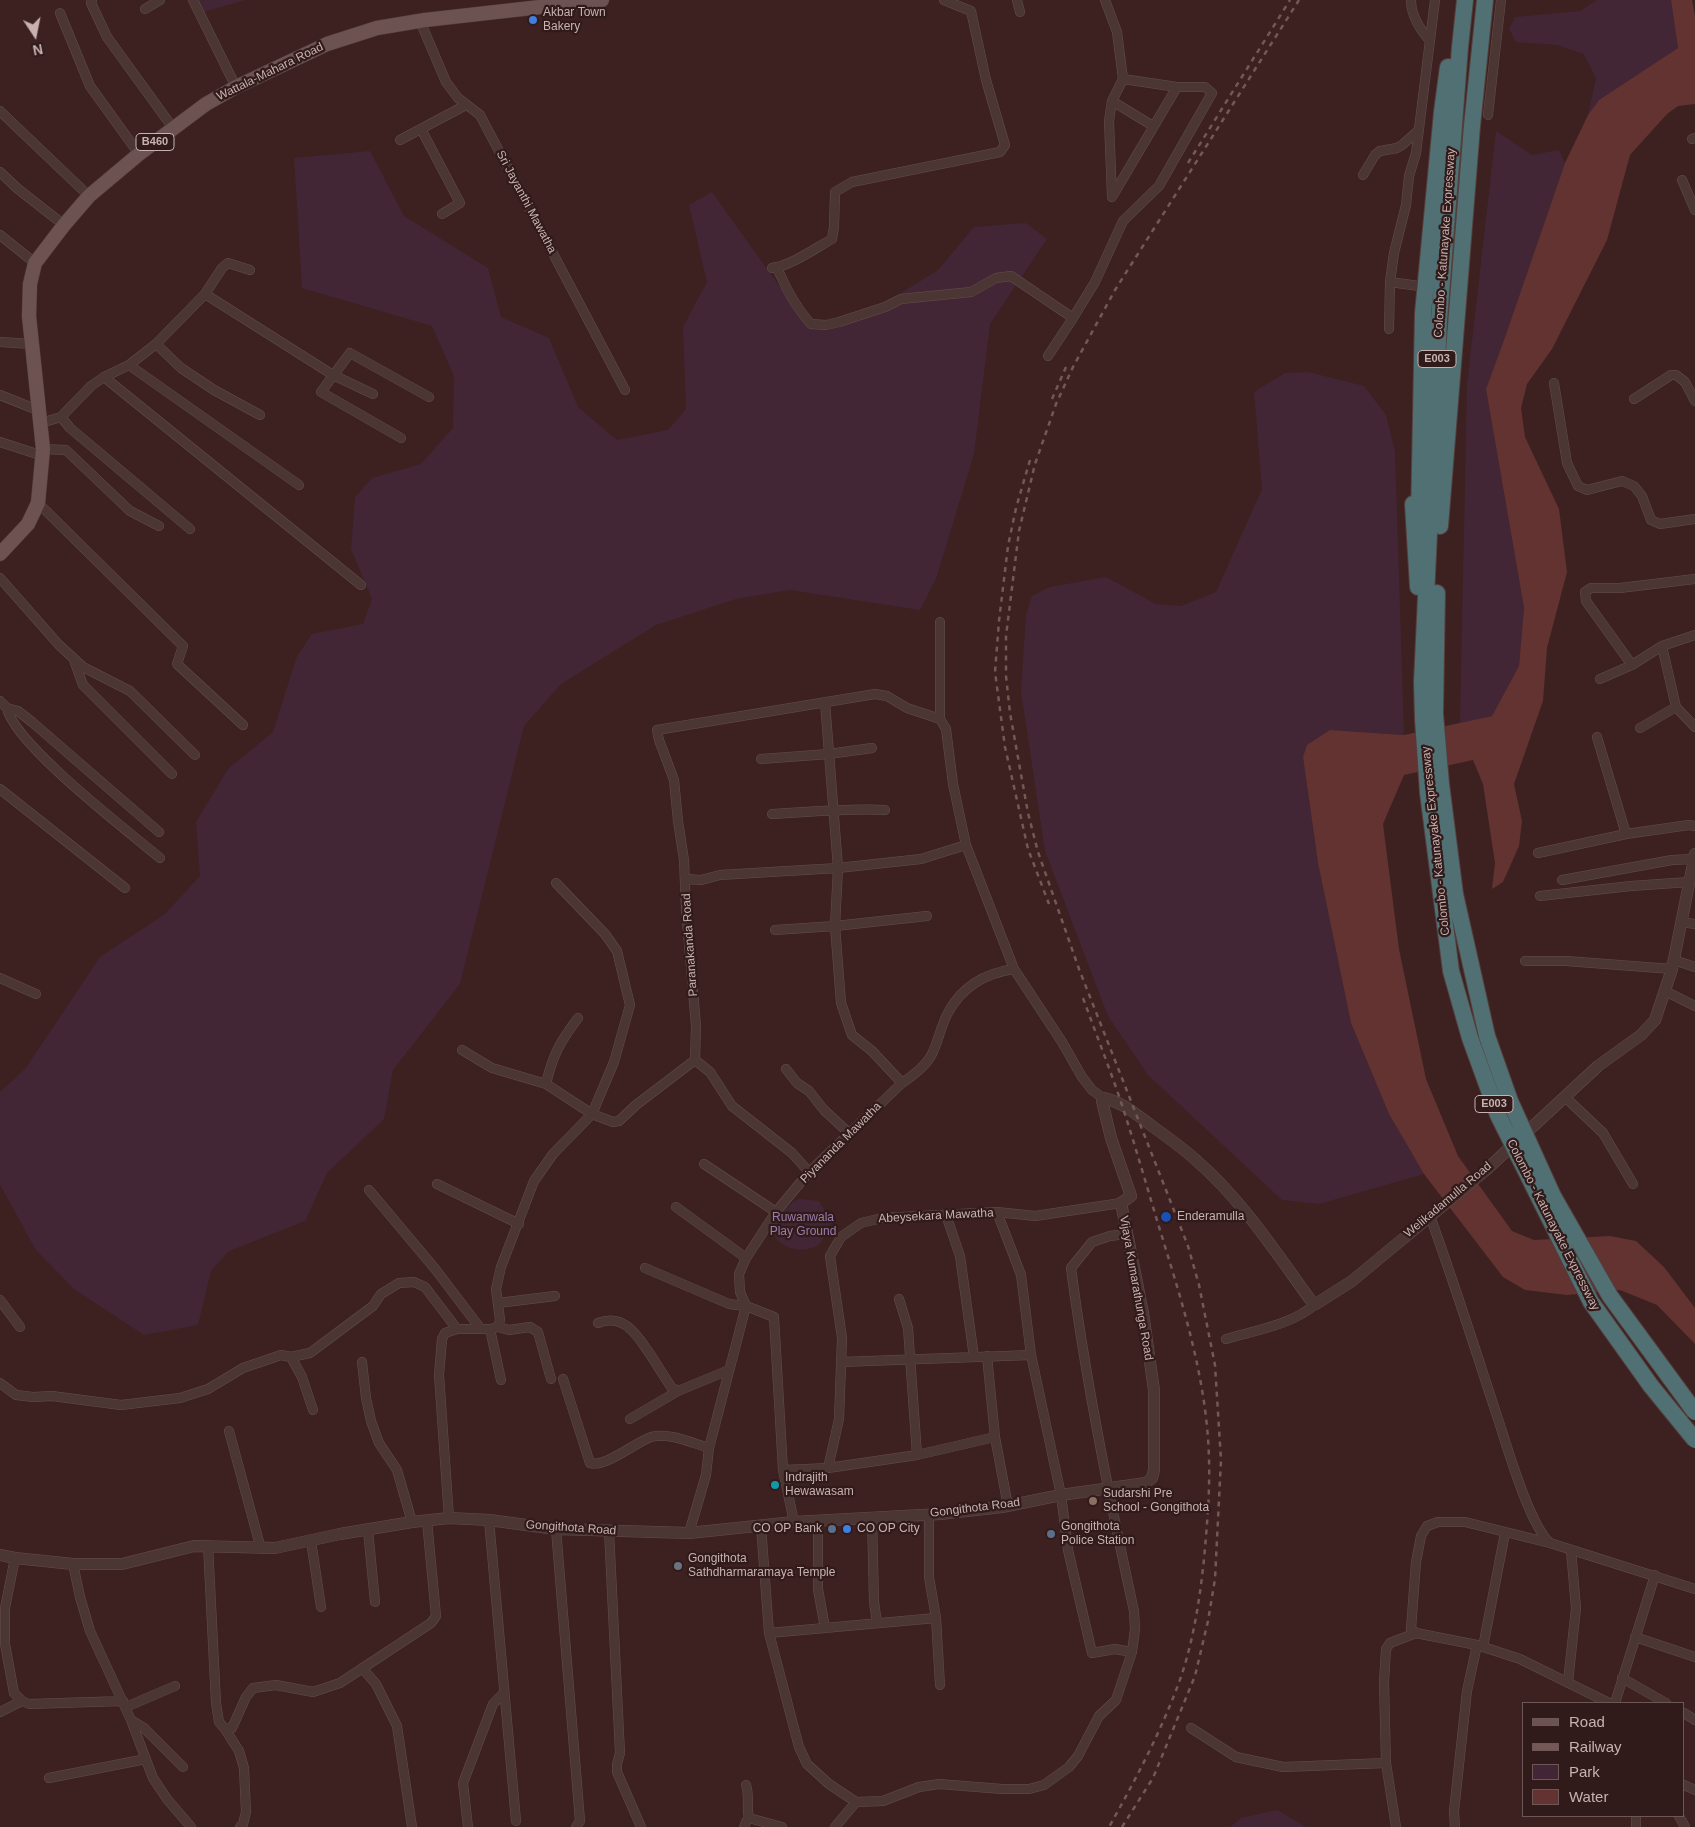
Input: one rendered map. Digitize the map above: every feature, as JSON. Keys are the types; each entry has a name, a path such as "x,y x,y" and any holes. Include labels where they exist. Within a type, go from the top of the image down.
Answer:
{"highway":[{"path":"1422,682 1412,490 1419,286 1426,191 1437,111 1460,0"},
{"path":"1421,641 1432,313 1454,67 1465,0"},
{"name":"Colombo - Katunayake Expressway","path":"1465,0 1439,320 1422,682 1441,784 1455,894 1487,1036 1510,1100 1554,1196 1610,1296 1695,1412"},
{"name":"Colombo - Katunayake Expressway","path":"1485,0 1472,126 1438,559 1429,716 1428,793 1451,971 1470,1038 1498,1115 1591,1302 1651,1386 1695,1440"},
{"path":"1418,591 1423,313 1442,112 1452,42"}],"main road":[{"name":"Wattala-Mahara Road","path":"0,554 28,524 38,503 43,453 29,316 30,284 35,263 90,196 139,154 206,104 236,87 327,44 377,28 420,21 531,4 602,0"}],"street":[{"path":"92,0 107,37 173,128"},
{"path":"145,9 160,0"},
{"path":"193,0 236,87"},
{"path":"944,0 971,11 986,80 1005,145 1000,152 852,182 834,192 832,239 788,263 774,268 780,272 786,288 800,311 811,324 826,325 839,322 885,307 901,299 971,292 996,278 1011,276 1073,318"},
{"path":"1017,0 1020,12"},
{"path":"1105,0 1118,32 1123,79 1112,101 1109,121 1112,197 1177,87"},
{"path":"1411,0 1415,20 1430,41"},
{"path":"1388,329 1390,282 1394,253 1406,205 1409,176 1416,153 1435,0"},
{"path":"1488,115 1501,0"},
{"path":"60,13 90,86 139,154"},
{"name":"Sri Jayanthi Mawatha","path":"420,21 446,82 458,98 480,115 625,390"},
{"path":"1048,356 1095,282 1123,221 1159,186 1212,92 1205,87 1177,87 1123,79"},
{"path":"1112,101 1153,126"},
{"path":"400,140 466,105"},
{"path":"0,111 90,196"},
{"path":"421,129 460,203 442,214"},
{"path":"1363,174 1375,155 1380,151 1397,148 1419,130"},
{"path":"0,172 64,226"},
{"path":"1682,180 1695,210"},
{"path":"0,235 35,263"},
{"path":"0,395 40,417 61,417 91,386 104,377 129,366 156,344 205,294 222,268 228,263 250,270"},
{"path":"1390,282 1419,286"},
{"path":"205,294 333,375 373,394"},
{"path":"0,342 32,344"},
{"path":"156,344 181,368 214,390 260,415"},
{"path":"400,438 321,392 350,353 429,397"},
{"path":"129,366 299,486"},
{"path":"1634,399 1667,377 1676,375 1684,382 1695,401"},
{"path":"104,377 361,585"},
{"path":"1554,383 1567,463 1578,486 1587,490 1622,481 1634,486 1642,496 1651,520 1660,524 1695,519"},
{"path":"61,417 70,428 190,529"},
{"path":"0,442 43,453 66,450 130,511 159,526"},
{"path":"38,503 183,646 177,664 243,725"},
{"path":"0,578 59,646 72,658 83,667 130,691 195,755"},
{"path":"1632,664 1586,601 1585,592 1591,588 1620,588 1695,579"},
{"path":"940,622 940,719 946,729 953,784 966,845 1014,969 1092,1090 1103,1098 1122,1105 1197,1161 1223,1187 1262,1232 1312,1302 1316,1304"},
{"path":"1600,680 1662,646 1695,635"},
{"path":"1662,646 1676,707 1692,717 1695,727"},
{"path":"72,658 83,685 172,774"},
{"path":"902,1083 872,1051 852,1035 841,1003 835,926 838,868 832,811 825,702 875,694 887,696 907,708 940,719"},
{"name":"Paranakanda Road","path":"696,1060 696,1026 686,909 686,879 674,780 658,740 657,730 825,702"},
{"path":"3,704 18,711 32,722 160,832"},
{"path":"3,704 8,716 25,738 56,770 160,858"},
{"path":"1640,728 1676,707"},
{"path":"1597,737 1626,834"},
{"path":"761,759 829,754 872,748"},
{"path":"0,789 125,888"},
{"path":"772,814 853,808 885,810"},
{"path":"1538,853 1626,834 1695,826"},
{"path":"686,879 701,880 720,875 838,868 921,859 966,845"},
{"path":"1562,880 1694,856"},
{"name":"Welikadamulla Road","path":"1226,1339 1278,1325 1305,1314 1316,1304 1352,1281 1486,1170 1598,1066 1641,1035 1655,1020 1673,965 1694,856"},
{"path":"1540,896 1689,882"},
{"path":"501,1380 494,1328 500,1320 496,1289 501,1267 534,1181 553,1154 592,1114 614,1062 630,1005 617,951 605,934 556,883"},
{"path":"775,930 835,926 927,916"},
{"path":"1681,922 1695,924"},
{"path":"1525,961 1695,967"},
{"name":"Piyananda Mawatha","path":"746,1306 740,1292 739,1274 746,1258 776,1212 810,1172 902,1083 919,1071 932,1054 949,1011 964,993 978,980 998,971 1014,969"},
{"path":"0,978 36,994"},
{"path":"1665,991 1695,1006"},
{"path":"546,1084 552,1059 561,1040 578,1018"},
{"path":"462,1050 492,1068 546,1084 592,1114 613,1122 619,1121 636,1105 696,1060 710,1072 732,1106 792,1153 810,1172"},
{"path":"786,1069 797,1083 810,1091 824,1110 850,1134"},
{"path":"1565,1097 1603,1133 1633,1184"},
{"name":"Vijaya Kumarathunga Road","path":"1103,1098 1102,1101 1111,1138 1131,1196 1121,1204 1143,1313 1154,1390 1154,1470 1152,1478 1146,1482"},
{"path":"704,1164 776,1212"},
{"path":"437,1184 518,1224"},
{"path":"369,1190 436,1270 480,1328"},
{"name":"Abeysekara Mawatha","path":"828,1468 839,1419 842,1338 830,1256 841,1237 861,1223 882,1218 997,1212 1035,1216 1121,1204"},
{"path":"676,1207 746,1258"},
{"path":"997,1212 1021,1275 1031,1355 1060,1495 1068,1550 1092,1653 1115,1649 1132,1652"},
{"path":"946,1215 960,1256 974,1356"},
{"path":"1430,1216 1514,1466 1531,1511 1544,1538 1550,1544"},
{"path":"761,1526 769,1633 787,1706 799,1747 808,1764 829,1784 856,1802 883,1801 919,1787 939,1784 1029,1789 1044,1785 1069,1767 1078,1756 1099,1716 1116,1700 1132,1652 1135,1629 1134,1611 1107,1488 1101,1444 1081,1346 1071,1268 1092,1242 1110,1236 1126,1234"},
{"path":"645,1268 730,1304 746,1306 774,1317 783,1470 794,1522"},
{"path":"0,1383 16,1395 33,1397 52,1396 121,1405 180,1398 208,1389 243,1368 281,1355 291,1357 310,1353 373,1306 381,1294 399,1283 414,1282 425,1287 457,1329"},
{"path":"498,1303 555,1296"},
{"path":"899,1299 908,1328 917,1455"},
{"path":"0,1300 20,1327"},
{"path":"689,1533 706,1475 709,1448 746,1306"},
{"path":"598,1323 607,1319 622,1322 635,1331 671,1387 678,1391"},
{"path":"450,1518 439,1375 442,1339 445,1333 457,1329 494,1328 509,1330 530,1327 538,1332 551,1379"},
{"path":"841,1362 1031,1355"},
{"path":"987,1356 995,1437 1008,1506"},
{"path":"291,1357 302,1377 313,1410"},
{"path":"362,1362 371,1421 379,1443 397,1470 412,1522"},
{"path":"630,1419 678,1391 729,1370"},
{"path":"563,1379 590,1463 595,1464 606,1460 652,1437 669,1436 709,1448"},
{"path":"229,1431 261,1549"},
{"path":"783,1470 828,1468 917,1455 995,1437"},
{"name":"Gongithota Road","path":"0,1555 73,1564 122,1564 194,1546 275,1548 412,1522 450,1518 489,1520 556,1529 689,1533 794,1522 929,1514 1008,1506 1060,1495 1146,1482"},
{"path":"929,1514 929,1577 936,1618 940,1685"},
{"path":"872,1518 874,1602 877,1623"},
{"path":"489,1520 516,1821"},
{"path":"226,1729 232,1728 246,1697 253,1688 276,1686 313,1692 340,1683 431,1623 436,1616 427,1521"},
{"path":"818,1522 818,1589 825,1628"},
{"path":"1607,1702 1520,1659 1480,1646 1416,1633 1411,1629 1416,1562 1421,1536 1427,1526 1438,1522 1465,1522 1571,1550 1695,1589"},
{"path":"556,1529 580,1821 576,1827"},
{"path":"368,1530 375,1602"},
{"path":"609,1531 620,1753 617,1772 641,1827"},
{"path":"1455,1827 1454,1811 1468,1691 1505,1533"},
{"path":"311,1541 322,1607"},
{"path":"208,1545 216,1703 219,1722 226,1729 239,1751 244,1768 246,1812 243,1824 240,1827"},
{"path":"1568,1682 1576,1608 1571,1550"},
{"path":"15,1558 6,1608 3,1644 14,1693 22,1701 29,1704 124,1704 175,1686"},
{"path":"73,1564 90,1631 131,1720 153,1778 167,1799 191,1827"},
{"path":"1615,1702 1655,1575"},
{"path":"769,1633 936,1618"},
{"path":"1396,1827 1386,1763 1384,1682 1386,1648 1390,1643 1416,1633"},
{"path":"1635,1636 1695,1657"},
{"path":"362,1668 376,1684 397,1726 412,1827"},
{"path":"1622,1678 1664,1702"},
{"path":"468,1827 463,1783 493,1704 504,1693"},
{"path":"0,1712 22,1701"},
{"path":"131,1720 144,1728 183,1767"},
{"path":"1191,1728 1236,1757 1283,1767 1386,1763"},
{"path":"49,1778 146,1759"},
{"path":"744,1827 749,1818 747,1810 749,1795 746,1785"},
{"path":"834,1827 856,1802"},
{"path":"749,1818 782,1827"}],"green space":[{"path":"197,0 245,0 204,12"},
{"path":"1597,0 1671,0 1678,48 1600,100 1588,115 1596,78 1584,54 1557,45 1516,42 1509,29 1515,17 1580,11"},
{"path":"1496,131 1532,155 1559,150 1565,163 1486,389 1524,608 1519,666 1492,716 1460,723 1467,385"},
{"path":"370,151 404,216 488,268 501,317 549,338 578,407 617,440 668,430 686,409 683,327 707,282 689,205 712,192 802,318 826,323 877,308 938,270 974,227 1026,223 1047,239 990,324 974,454 936,579 920,610 790,590 736,599 656,625 561,684 524,726 460,984 393,1070 384,1119 327,1173 305,1221 229,1251 211,1271 198,1325 144,1335 74,1289 36,1250 0,1185 0,1092 25,1069 100,957 165,914 200,876 196,822 228,769 273,732 297,656 312,634 363,624 372,599 351,549 355,497 372,478 421,464 453,428 454,376 432,326 302,288 294,158"},
{"path":"1308,372 1364,386 1386,415 1395,452 1404,735 1330,730 1303,757 1318,863 1351,1023 1389,1114 1424,1174 1319,1204 1282,1200 1148,1075 1108,1016 1045,851 1021,691 1026,615 1032,596 1050,587 1106,577 1156,604 1181,606 1216,592 1262,489 1254,392 1285,373"},
{"name":"Ruwanwala Play Ground","path":"799,1199 819,1201 833,1224 830,1224 821,1242 813,1248 803,1250 783,1244 776,1238 773,1230 775,1221 794,1201"},
{"path":"1277,1810 1306,1827 1230,1827 1241,1818"}],"water":[{"path":"1671,0 1692,0 1695,16 1695,104 1678,106 1667,114 1630,155 1607,240 1552,349 1527,384 1521,408 1525,437 1559,509 1567,572 1547,648 1543,701 1514,784 1522,821 1519,846 1503,882 1492,889 1495,863 1483,784 1473,760 1404,775 1383,824 1399,949 1426,1079 1458,1156 1512,1231 1534,1240 1610,1236 1636,1241 1664,1267 1695,1308 1695,1344 1657,1305 1620,1290 1567,1295 1525,1290 1503,1277 1424,1174 1389,1114 1351,1023 1318,863 1303,757 1307,745 1330,730 1404,735 1492,716 1519,666 1524,608 1486,389 1565,163 1588,115 1599,100 1678,48"}],"railway":[{"path":"1188,163 1290,0"},
{"path":"1122,1827 1153,1778 1195,1676 1208,1621 1215,1579 1221,1460 1215,1365 1199,1285 1188,1246 1079,969 1038,852 1028,813 1010,713 1006,676 1006,636 1019,531 1035,464 1056,404 1073,367 1115,290 1299,0"},
{"path":"1052,399 1066,367"},
{"path":"1030,460 1016,508 1008,546 995,672 1005,747 1028,849 1049,904"},
{"path":"1083,998 1122,1105 1183,1306 1198,1367 1207,1428 1209,1459 1205,1547 1196,1617 1190,1646 1175,1694 1158,1733 1109,1827"}],"place":[{"name":"Akbar Town Bakery","path":"533,20"},
{"name":"Enderamulla","path":"1166,1217"},
{"name":"Indrajith Hewawasam","path":"775,1485"},
{"name":"Sudarshi Pre School - Gongithota","path":"1093,1501"},
{"name":"CO OP Bank","path":"832,1529"},
{"name":"CO OP City","path":"847,1529"},
{"name":"Gongithota Police Station","path":"1051,1534"},
{"name":"Gongithota Sathdharmaramaya Temple","path":"678,1566"}]}
